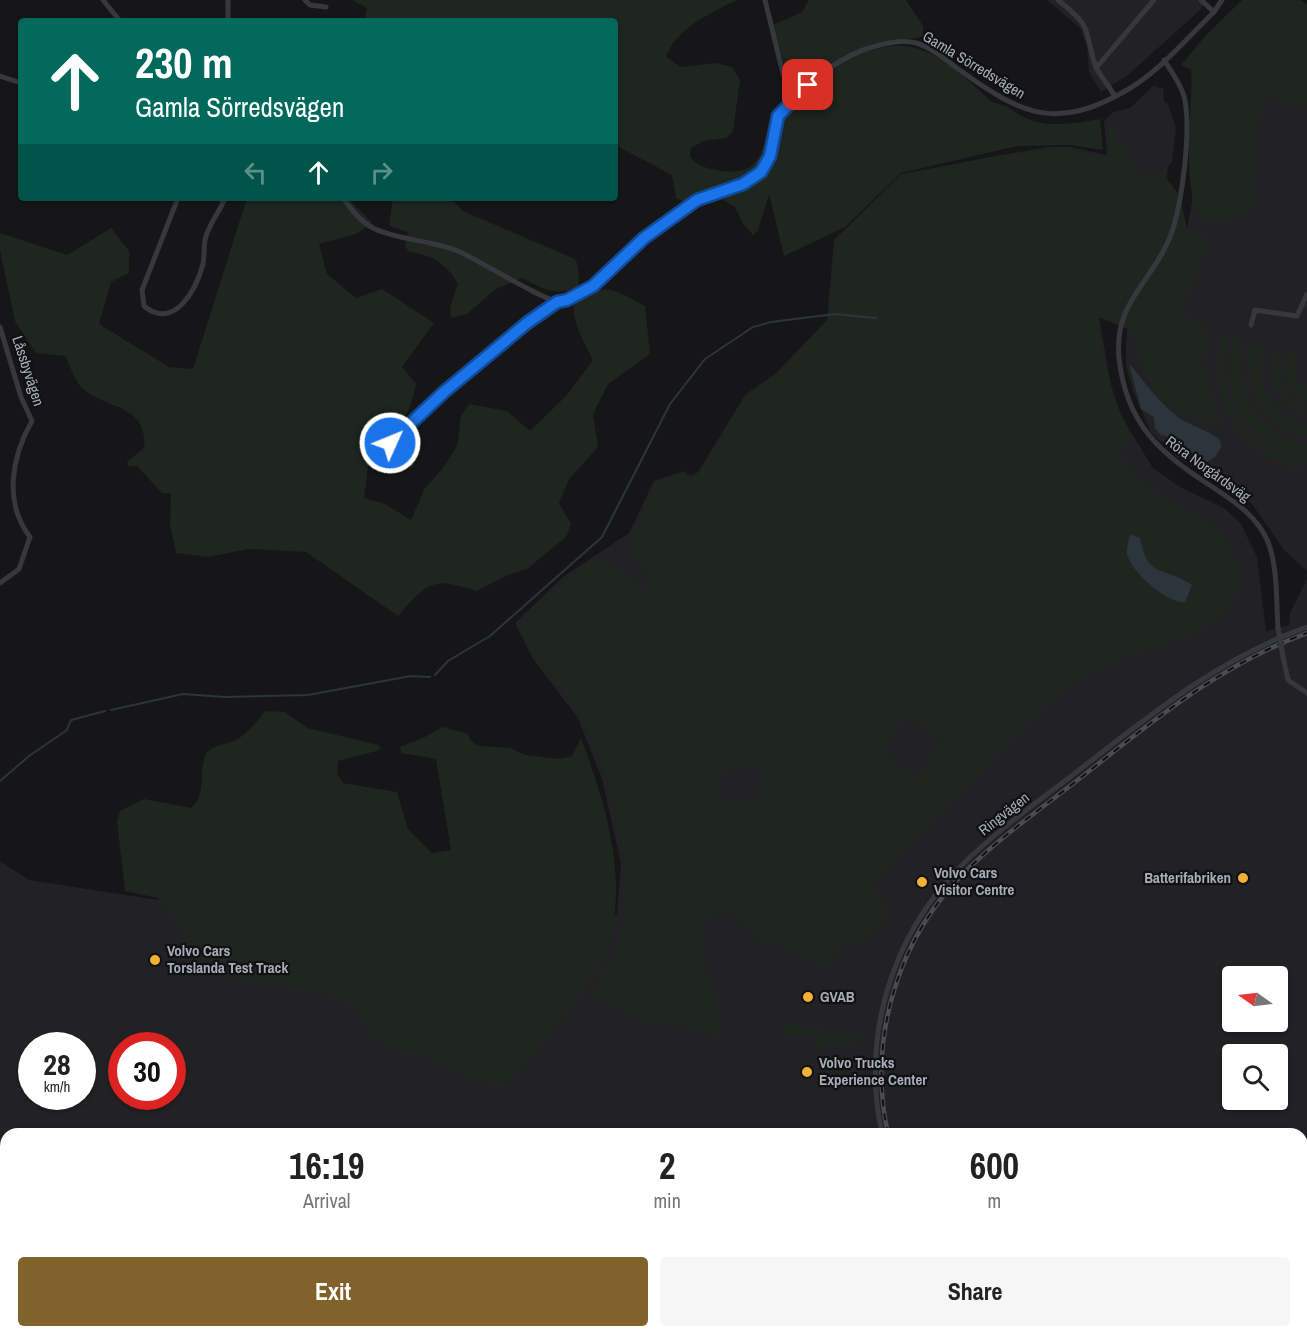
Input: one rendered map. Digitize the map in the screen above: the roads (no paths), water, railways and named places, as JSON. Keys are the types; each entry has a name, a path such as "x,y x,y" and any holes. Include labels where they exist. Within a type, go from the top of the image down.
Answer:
{"street":[{"path":"103,0 118,18"},
{"path":"228,0 228,18"},
{"path":"305,0 310,5 326,7"},
{"path":"765,0 783,74 797,94"},
{"path":"1058,0 1082,19 1092,45 1095,68 1115,96"},
{"path":"1095,68 1154,0"},
{"path":"1201,0 1214,12"},
{"name":"Gamla Sörredsvägen","path":"557,302 567,300 593,286 644,238 697,200 743,184 761,172 770,156 775,122 797,94 852,55 885,44 904,41 928,49 996,96 1026,110 1051,114 1072,112 1088,108 1115,96 1143,78 1214,12 1222,0"},
{"name":"Röra Norgårdsväg","path":"1164,60 1184,94 1187,117 1178,209 1168,243 1125,310 1119,330 1119,360 1132,409 1149,439 1171,460 1239,505 1263,532 1274,565 1278,628 1288,680 1307,693"},
{"path":"0,76 18,82"},
{"path":"177,201 142,290 144,306 164,315 169,315 179,308 190,291 203,262 206,233 223,201"},
{"path":"345,201 356,214 374,228 461,252 557,302 444,392 390,443"},
{"path":"1251,325 1255,310 1297,315 1307,294"},
{"name":"Låssbyvägen","path":"0,327 21,397 32,421 17,450 13,480 15,502 30,537 18,568 0,583"},
{"name":"Ringvägen","path":"881,1128 875,1072 878,1031 884,1001 910,934 946,882 987,842 1179,693 1243,654 1307,627"}],"waterway":[{"path":"435,675 448,661 490,636 602,537 670,404 705,359 753,327 771,322 835,314 876,318"},
{"path":"111,710 183,694 225,697 308,695 411,676 430,677"},
{"path":"0,781 29,756 67,730 71,720 105,711"}],"railway":[{"path":"887,1128 883,1098 882,1062 886,1026 894,990 923,924 944,895 999,841 1169,710 1248,659 1307,633"}],"place":[{"name":"Batterifabriken","path":"1243,878"},
{"name":"Volvo Cars Visitor Centre","path":"922,882"},
{"name":"Volvo Cars Torslanda Test Track","path":"155,960"},
{"name":"GVAB","path":"808,997"},
{"name":"Volvo Trucks Experience Center","path":"807,1072"}]}
